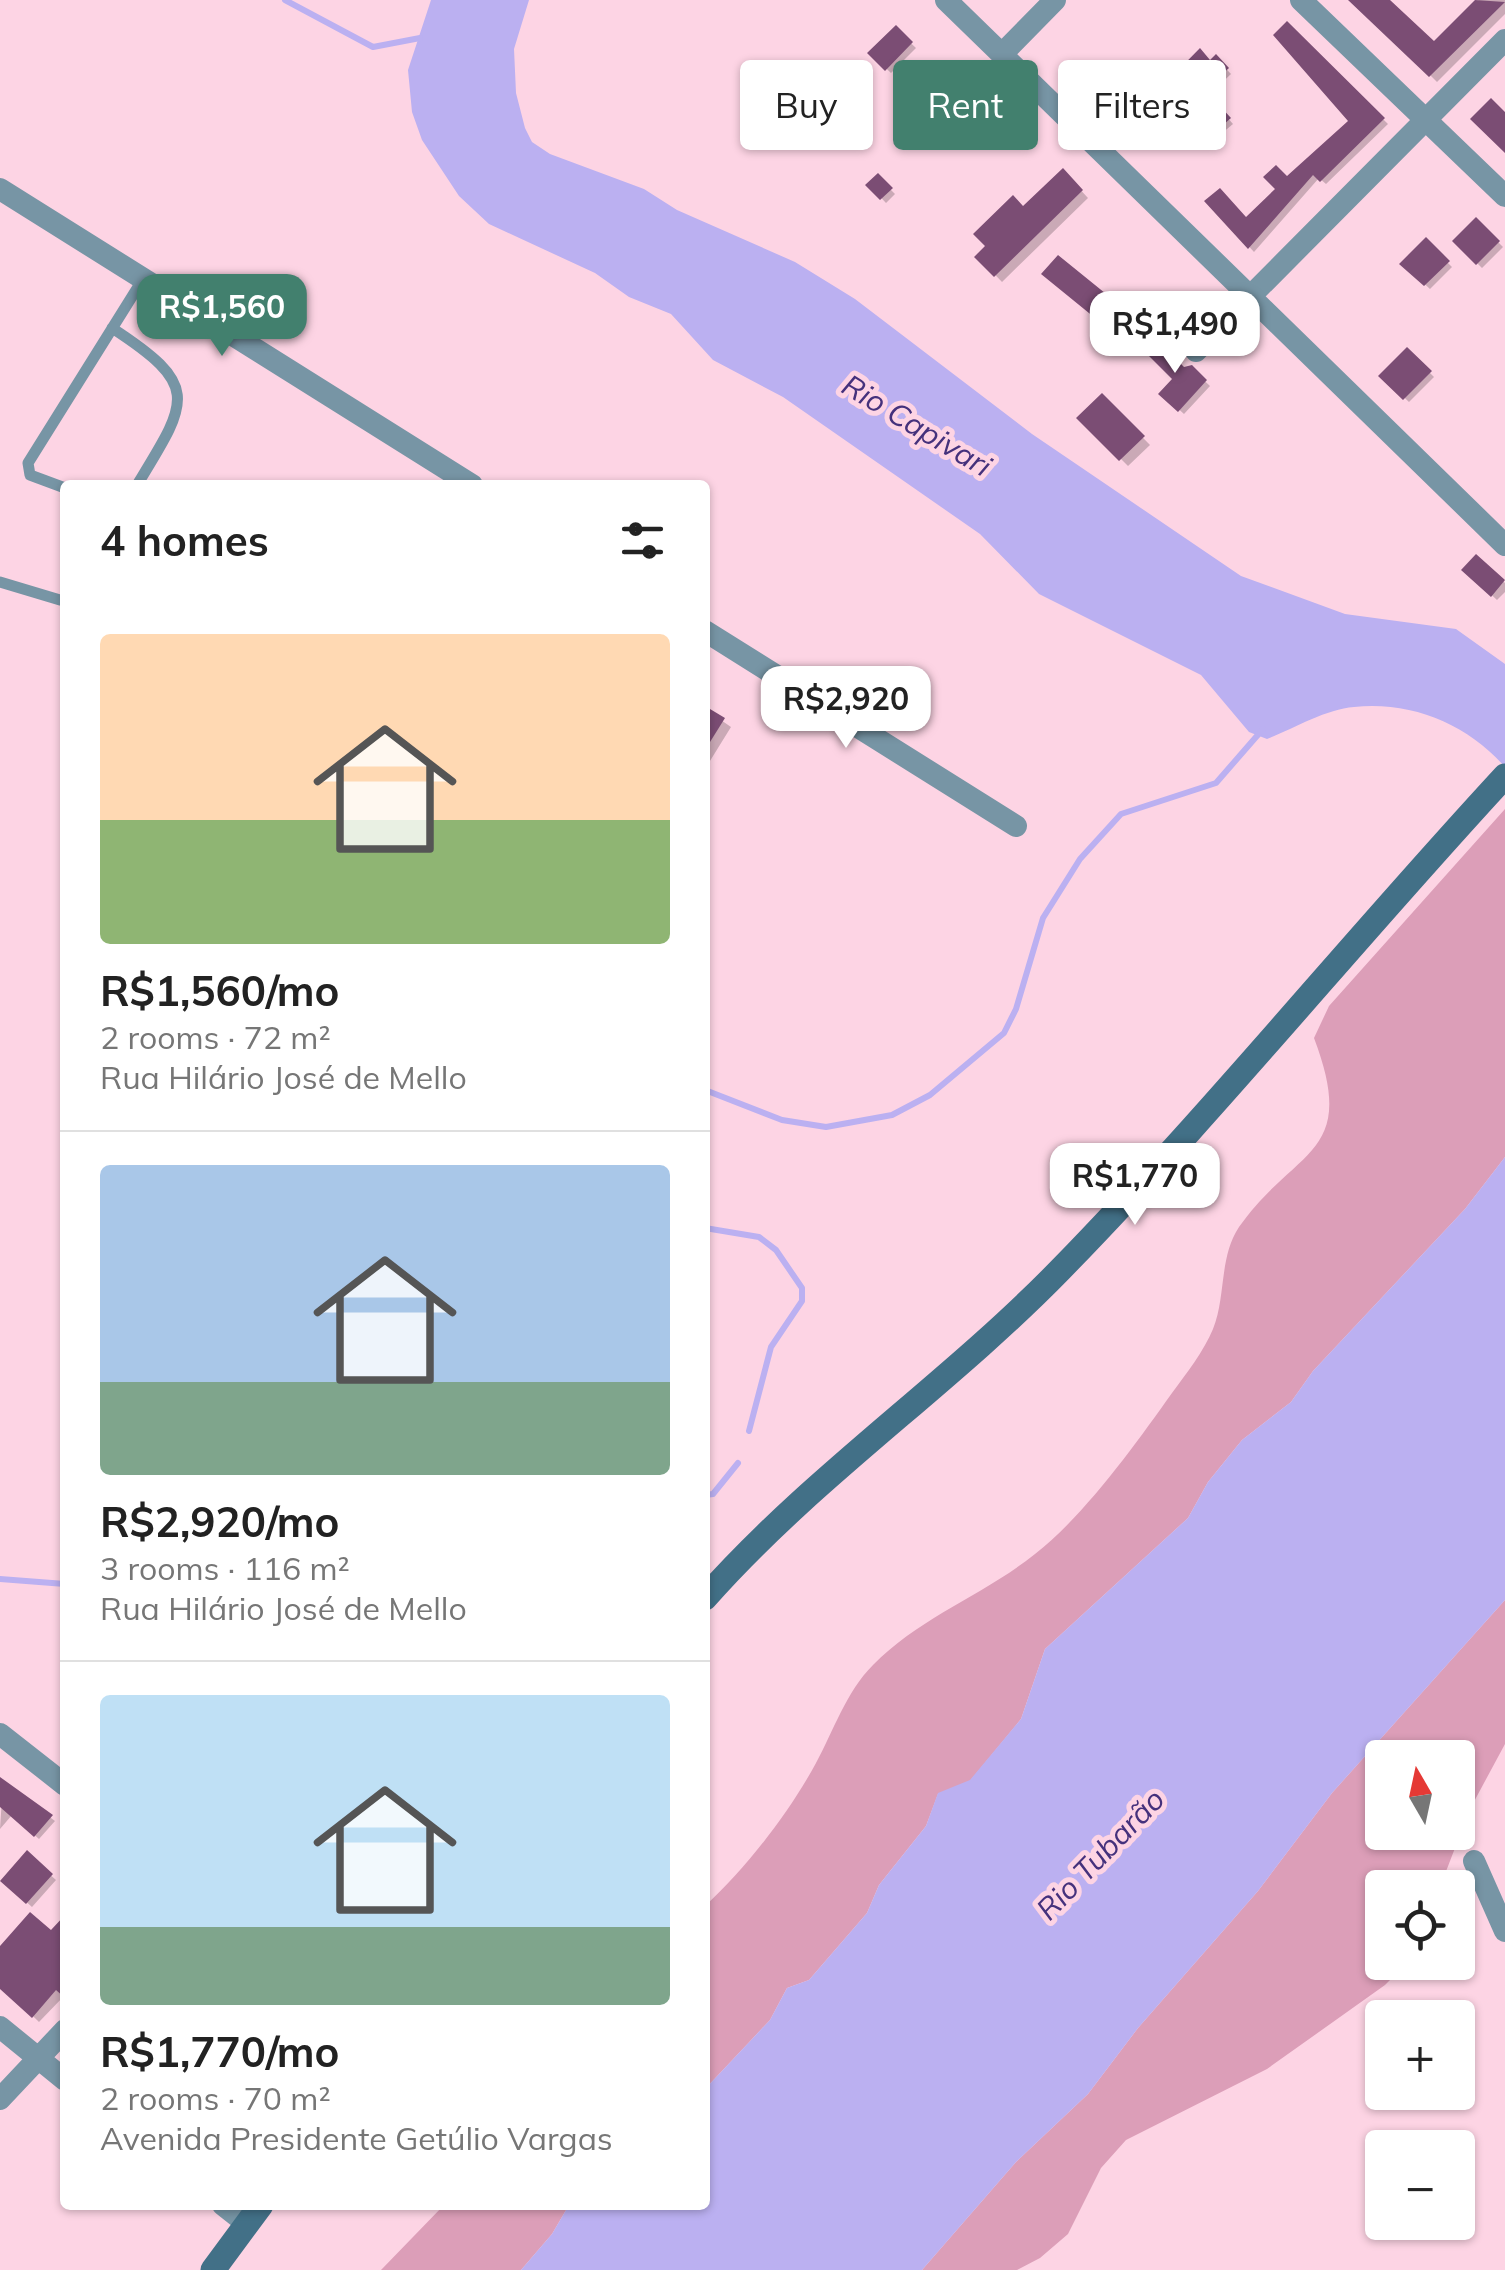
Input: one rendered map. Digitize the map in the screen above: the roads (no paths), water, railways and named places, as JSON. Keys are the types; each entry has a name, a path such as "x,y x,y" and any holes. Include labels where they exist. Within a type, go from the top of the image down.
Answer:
{"main road":[{"path":"710,1593 786,1512 954,1372 1062,1268 1498,783"},
{"path":"213,2270 254,2214"}],"street":[{"path":"946,0 1505,545"},
{"path":"1002,54 1055,0"},
{"path":"1300,0 1505,196"},
{"path":"1196,351 1505,40"},
{"path":"0,189 464,480"},
{"path":"710,634 1016,826"},
{"path":"0,1734 60,1781"},
{"path":"1474,1861 1505,1931"},
{"path":"0,2027 60,2076"},
{"path":"0,2099 60,2035"}],"lane":[{"path":"60,486 30,475 28,463 143,279"},
{"path":"112,328 155,356 173,376 181,400 163,443 140,480"},
{"path":"0,582 60,600"}],"water":[{"name":"Rio Capivari","path":"431,0 529,0 514,49 516,93 532,142 550,154 644,189 677,210 795,262 855,299 1032,434 1241,576 1345,614 1456,629 1505,664 1505,767 1456,728 1397,708 1343,709 1267,739 1249,732 1201,675 1039,594 980,534 783,397 713,360 671,314 629,297 595,273 489,224 459,196 422,140 412,112 408,70"},
{"name":"Rio Tubarão","path":"1505,1157 1505,1600 1380,1740 1365,1740 1365,1756 1258,1891 1138,2028 1088,2094 1016,2162 922,2270 521,2270 552,2234 566,2210 710,2210 710,2084 770,2020 787,1988 809,1980 867,1913 879,1885 926,1826 938,1793 970,1780 1021,1719 1045,1649 1188,1518 1208,1482 1242,1440 1291,1402 1313,1371 1465,1209"}],"waterway":[{"path":"285,0 373,47 420,38"},
{"path":"710,1092 782,1120 826,1127 892,1115 930,1095 1004,1033 1016,1009 1043,918 1080,859 1121,814 1216,783 1263,729"},
{"path":"710,1229 759,1237 776,1250 802,1288 802,1301 771,1347 749,1431"},
{"path":"710,1494 738,1463"},
{"path":"0,1579 60,1584"}]}
